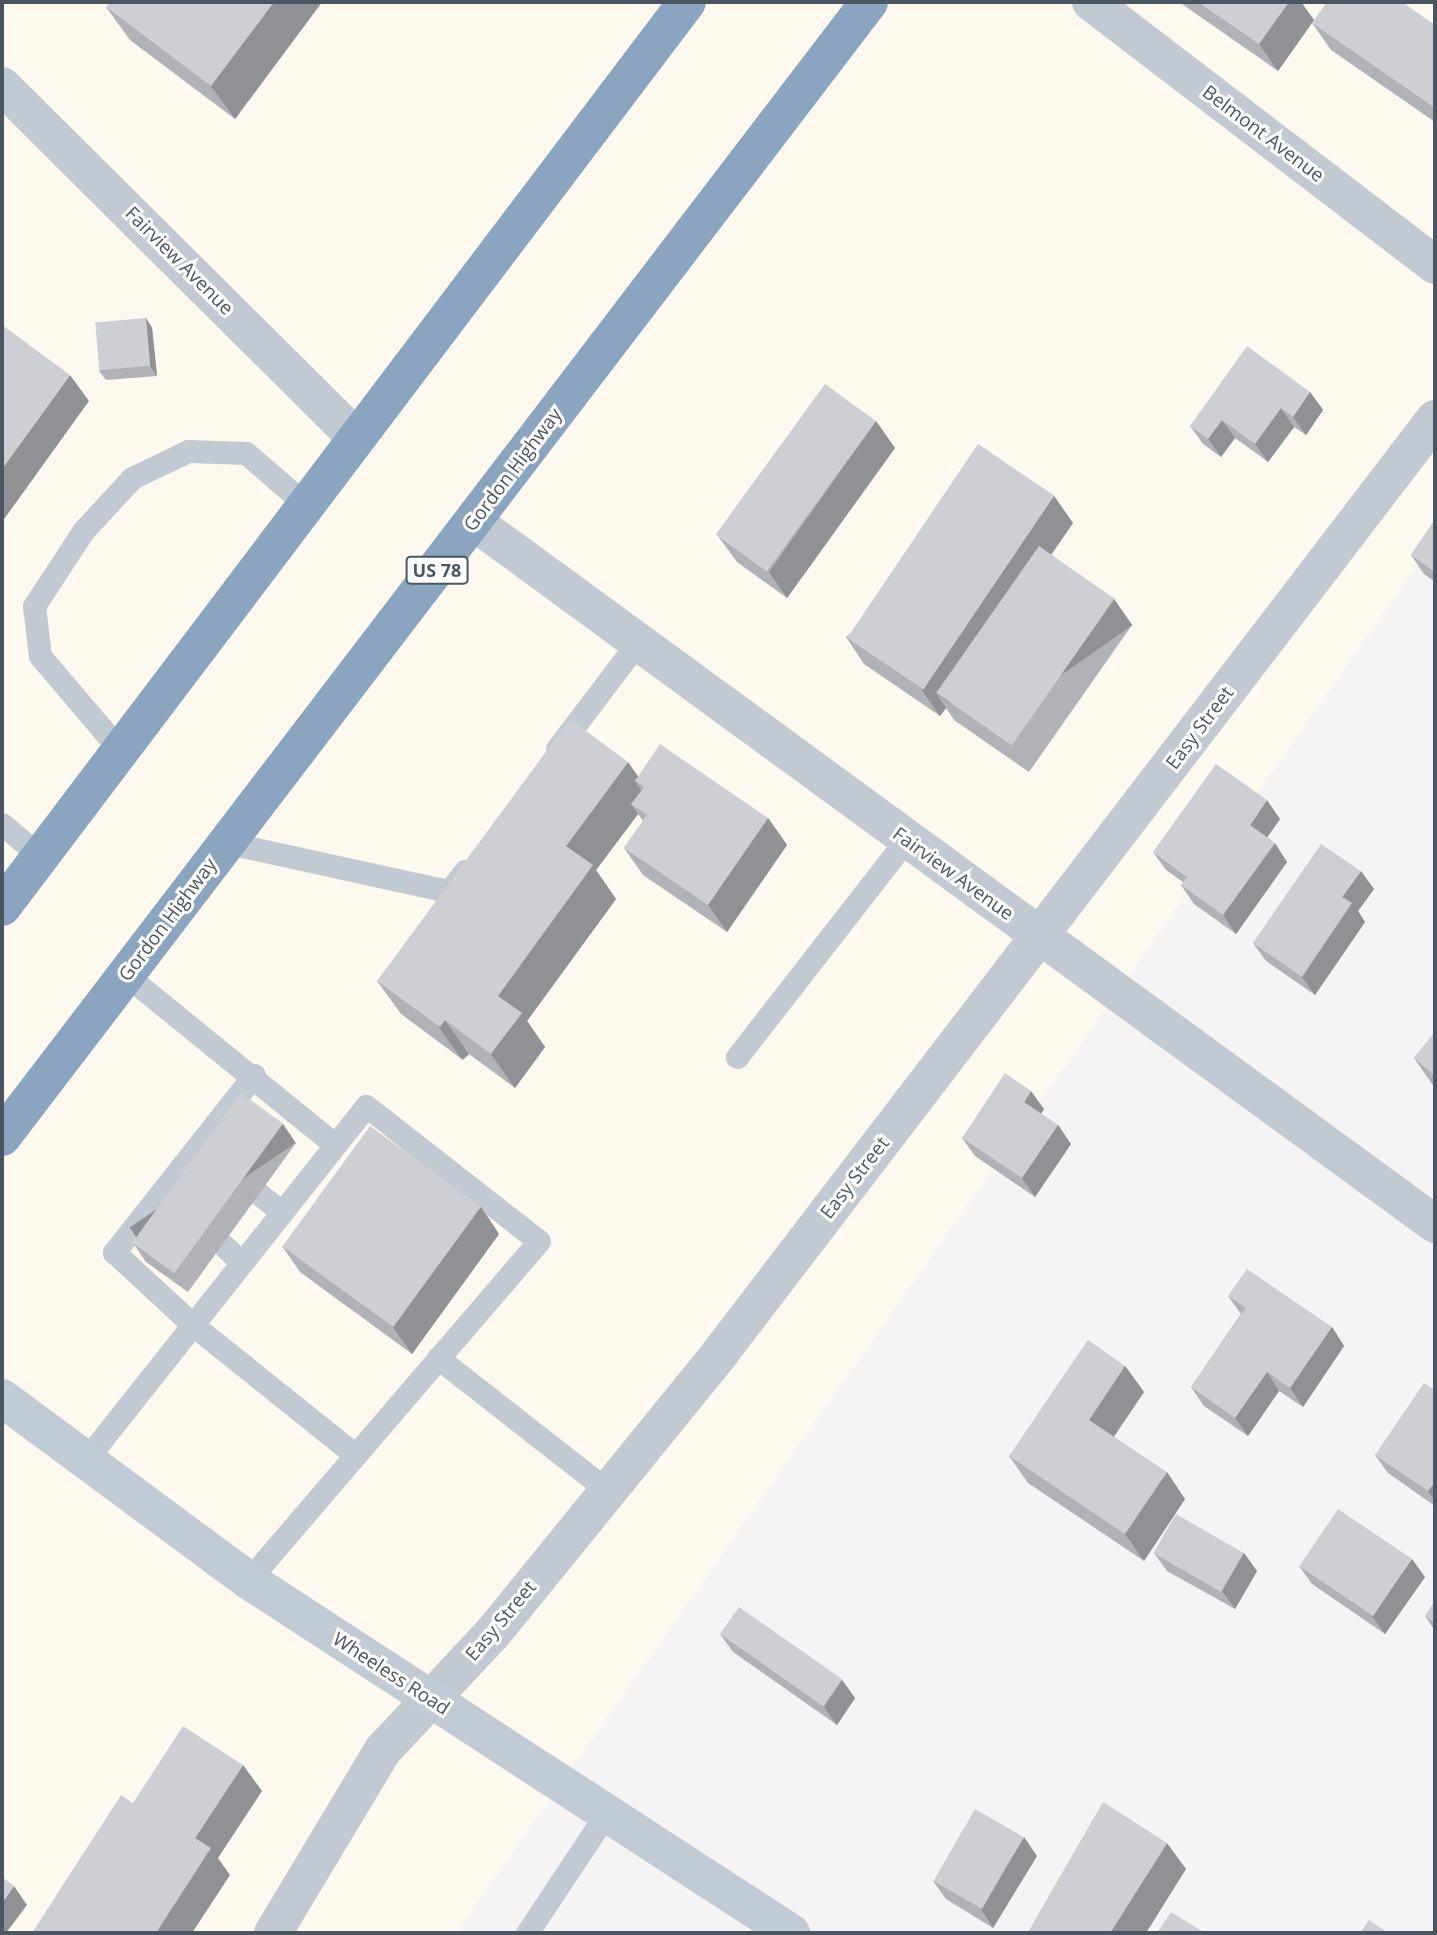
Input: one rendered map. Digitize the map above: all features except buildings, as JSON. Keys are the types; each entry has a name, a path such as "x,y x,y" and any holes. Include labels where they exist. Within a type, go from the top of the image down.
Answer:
{"highway":[{"path":"2,906 687,2"},
{"name":"Gordon Highway","path":"2,1137 869,2"}],"main road":[{"name":"Wheeless Road","path":"2,1398 84,1462 248,1580 791,1933"}],"street":[{"name":"Belmont Avenue","path":"1091,2 1435,265"},
{"name":"Fairview Avenue","path":"2,86 355,437"},
{"name":"Easy Street","path":"273,1933 383,1750 492,1634 608,1491 1040,938 1435,419"},
{"name":"Fairview Avenue","path":"474,522 1435,1224"}],"lane":[{"path":"120,750 40,656 34,606 83,531 132,478 188,452 246,453 305,504"},
{"path":"540,772 638,642"},
{"path":"2,824 40,856"},
{"path":"737,1057 906,840"},
{"path":"228,843 449,891 482,848"},
{"path":"126,975 254,1075 334,1144"},
{"path":"254,1075 114,1252 193,1325 355,1455"},
{"path":"84,1462 366,1106 539,1241 248,1580"},
{"path":"199,1144 219,1160"},
{"path":"161,1192 182,1210"},
{"path":"259,1194 281,1212"},
{"path":"223,1245 242,1262"},
{"path":"438,1358 608,1491"},
{"path":"527,1933 607,1814"}],"shaded area":[{"path":"2,2 1435,2 1435,540 456,1933 2,1933"}]}
